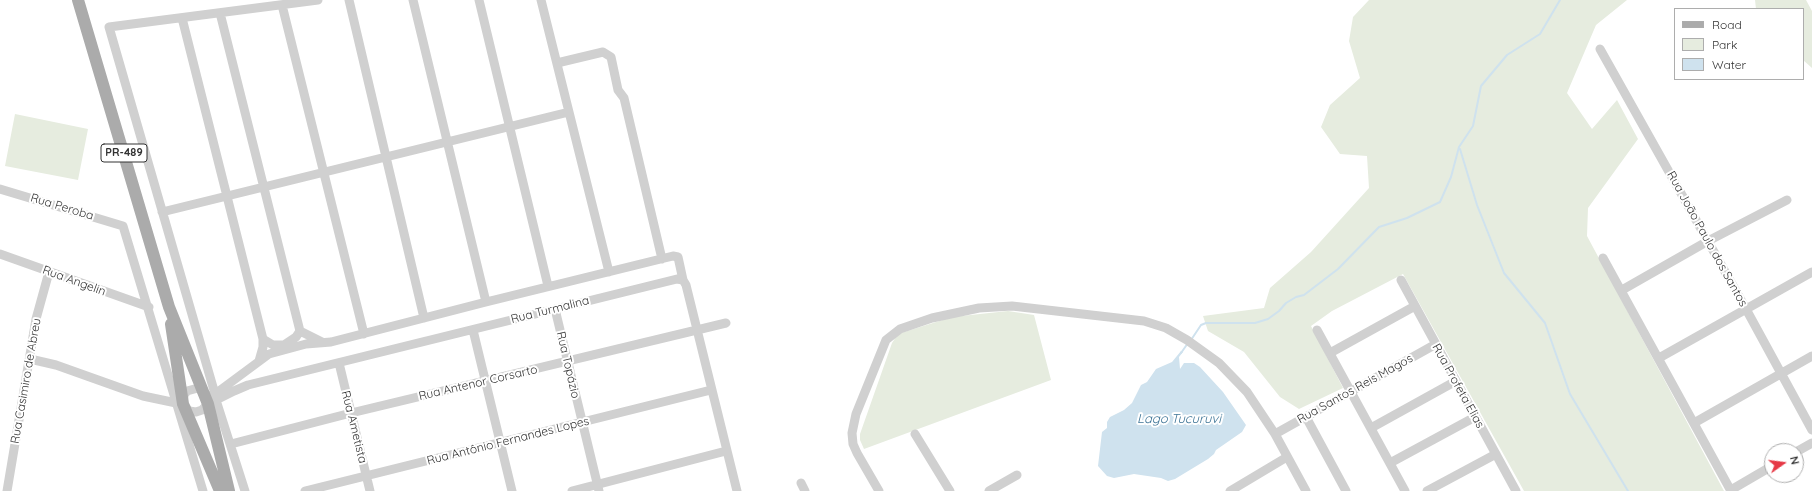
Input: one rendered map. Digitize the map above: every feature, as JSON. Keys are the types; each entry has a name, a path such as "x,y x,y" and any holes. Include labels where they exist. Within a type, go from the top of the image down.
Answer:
{"main road":[{"name":"PR-489","path":"78,0 169,307 211,396 229,491"},
{"name":"PR-489","path":"169,307 180,404 220,491"}],"street":[{"path":"245,491 231,444 211,396 162,212 109,27 318,0"},
{"path":"349,0 424,318"},
{"path":"413,0 486,302"},
{"path":"479,0 548,286"},
{"path":"542,0 609,272"},
{"path":"282,5 364,334"},
{"path":"220,13 300,331 296,337 284,345 273,345 263,339"},
{"path":"182,18 263,339 263,347 259,361"},
{"name":"Rua João Paulo dos Santos","path":"1600,49 1812,430"},
{"path":"557,63 603,52 611,58 618,90 624,98 662,259"},
{"path":"162,212 569,112"},
{"name":"Rua Peroba","path":"0,189 123,226 149,307"},
{"path":"1622,290 1708,241 1787,200"},
{"name":"Rua Angelin","path":"0,254 149,307"},
{"path":"30,358 56,365 143,396 180,404 190,411 196,412 202,410 211,396 269,354 306,344 324,343 364,334 548,286 673,256 678,257 683,280 686,285 737,491"},
{"path":"1603,258 1731,490 1764,471"},
{"name":"Rua Casimiro de Abreu","path":"7,491 36,320 49,272"},
{"path":"1659,358 1812,272"},
{"name":"Rua Turmalina","path":"211,396 248,385 677,278 683,280"},
{"name":"Rua Profeta Elias","path":"1401,280 1516,491"},
{"path":"879,491 857,453 852,438 854,422 886,340 900,329 932,318 979,308 998,306 1026,306 1144,321 1166,328 1190,342 1219,363 1238,381 1275,434 1306,491"},
{"path":"1330,353 1415,306"},
{"path":"149,307 180,404 203,491"},
{"name":"Rua Topázio","path":"555,309 599,488"},
{"name":"Rua Antenor Corsarto","path":"231,444 351,413 726,323"},
{"path":"473,330 512,491"},
{"path":"1317,330 1405,491"},
{"path":"300,331 324,343"},
{"name":"Rua Santos Reis Magos","path":"1275,434 1436,344"},
{"path":"1694,423 1812,356"},
{"name":"Rua Ametista","path":"339,363 370,491"},
{"path":"1371,428 1456,381"},
{"path":"180,404 187,391 198,388 211,396"},
{"name":"Rua Antônio Fernandes Lopes","path":"305,491 711,390"},
{"path":"1306,417 1346,491"},
{"path":"1390,463 1476,417"},
{"path":"915,434 950,491"},
{"path":"572,491 599,488 726,451"},
{"path":"1428,491 1496,454"},
{"path":"1232,490 1287,457"},
{"path":"989,491 1017,475"}],"green space":[{"path":"1369,0 1627,0 1596,25 1567,93 1592,129 1617,100 1638,139 1588,208 1587,236 1724,491 1524,491 1403,274 1332,311 1311,326 1343,388 1299,409 1280,397 1244,352 1208,331 1203,316 1264,308 1270,288 1311,252 1369,188 1367,156 1340,154 1321,127 1330,105 1360,78 1349,41 1353,17"},
{"path":"1755,0 1806,0 1812,11 1812,68 1804,61 1804,8 1756,8"},
{"path":"15,114 88,129 78,180 5,166"},
{"path":"1008,311 1034,315 1051,380 864,449 860,440 860,434 892,343 896,337 901,333 952,317"}],"water":[{"name":"Lago Tucuruvi","path":"1181,351 1183,352 1179,357 1180,369 1184,363 1194,363 1200,367 1223,392 1246,425 1242,432 1216,450 1208,459 1175,479 1168,481 1161,478 1134,474 1114,478 1107,476 1098,466 1102,432 1107,428 1107,422 1110,417 1124,410 1132,403 1141,385 1147,382 1156,369 1172,362"}],"waterway":[{"path":"1191,340 1201,325 1206,323 1255,323 1268,319 1279,311 1286,303 1296,297 1304,295 1338,269 1379,227 1407,218 1440,202 1451,177 1459,147 1473,126 1481,86 1507,55 1540,34 1560,0"},
{"path":"1460,149 1477,205 1504,273 1545,323 1570,394 1628,491"},
{"path":"1181,353 1188,343"}]}
